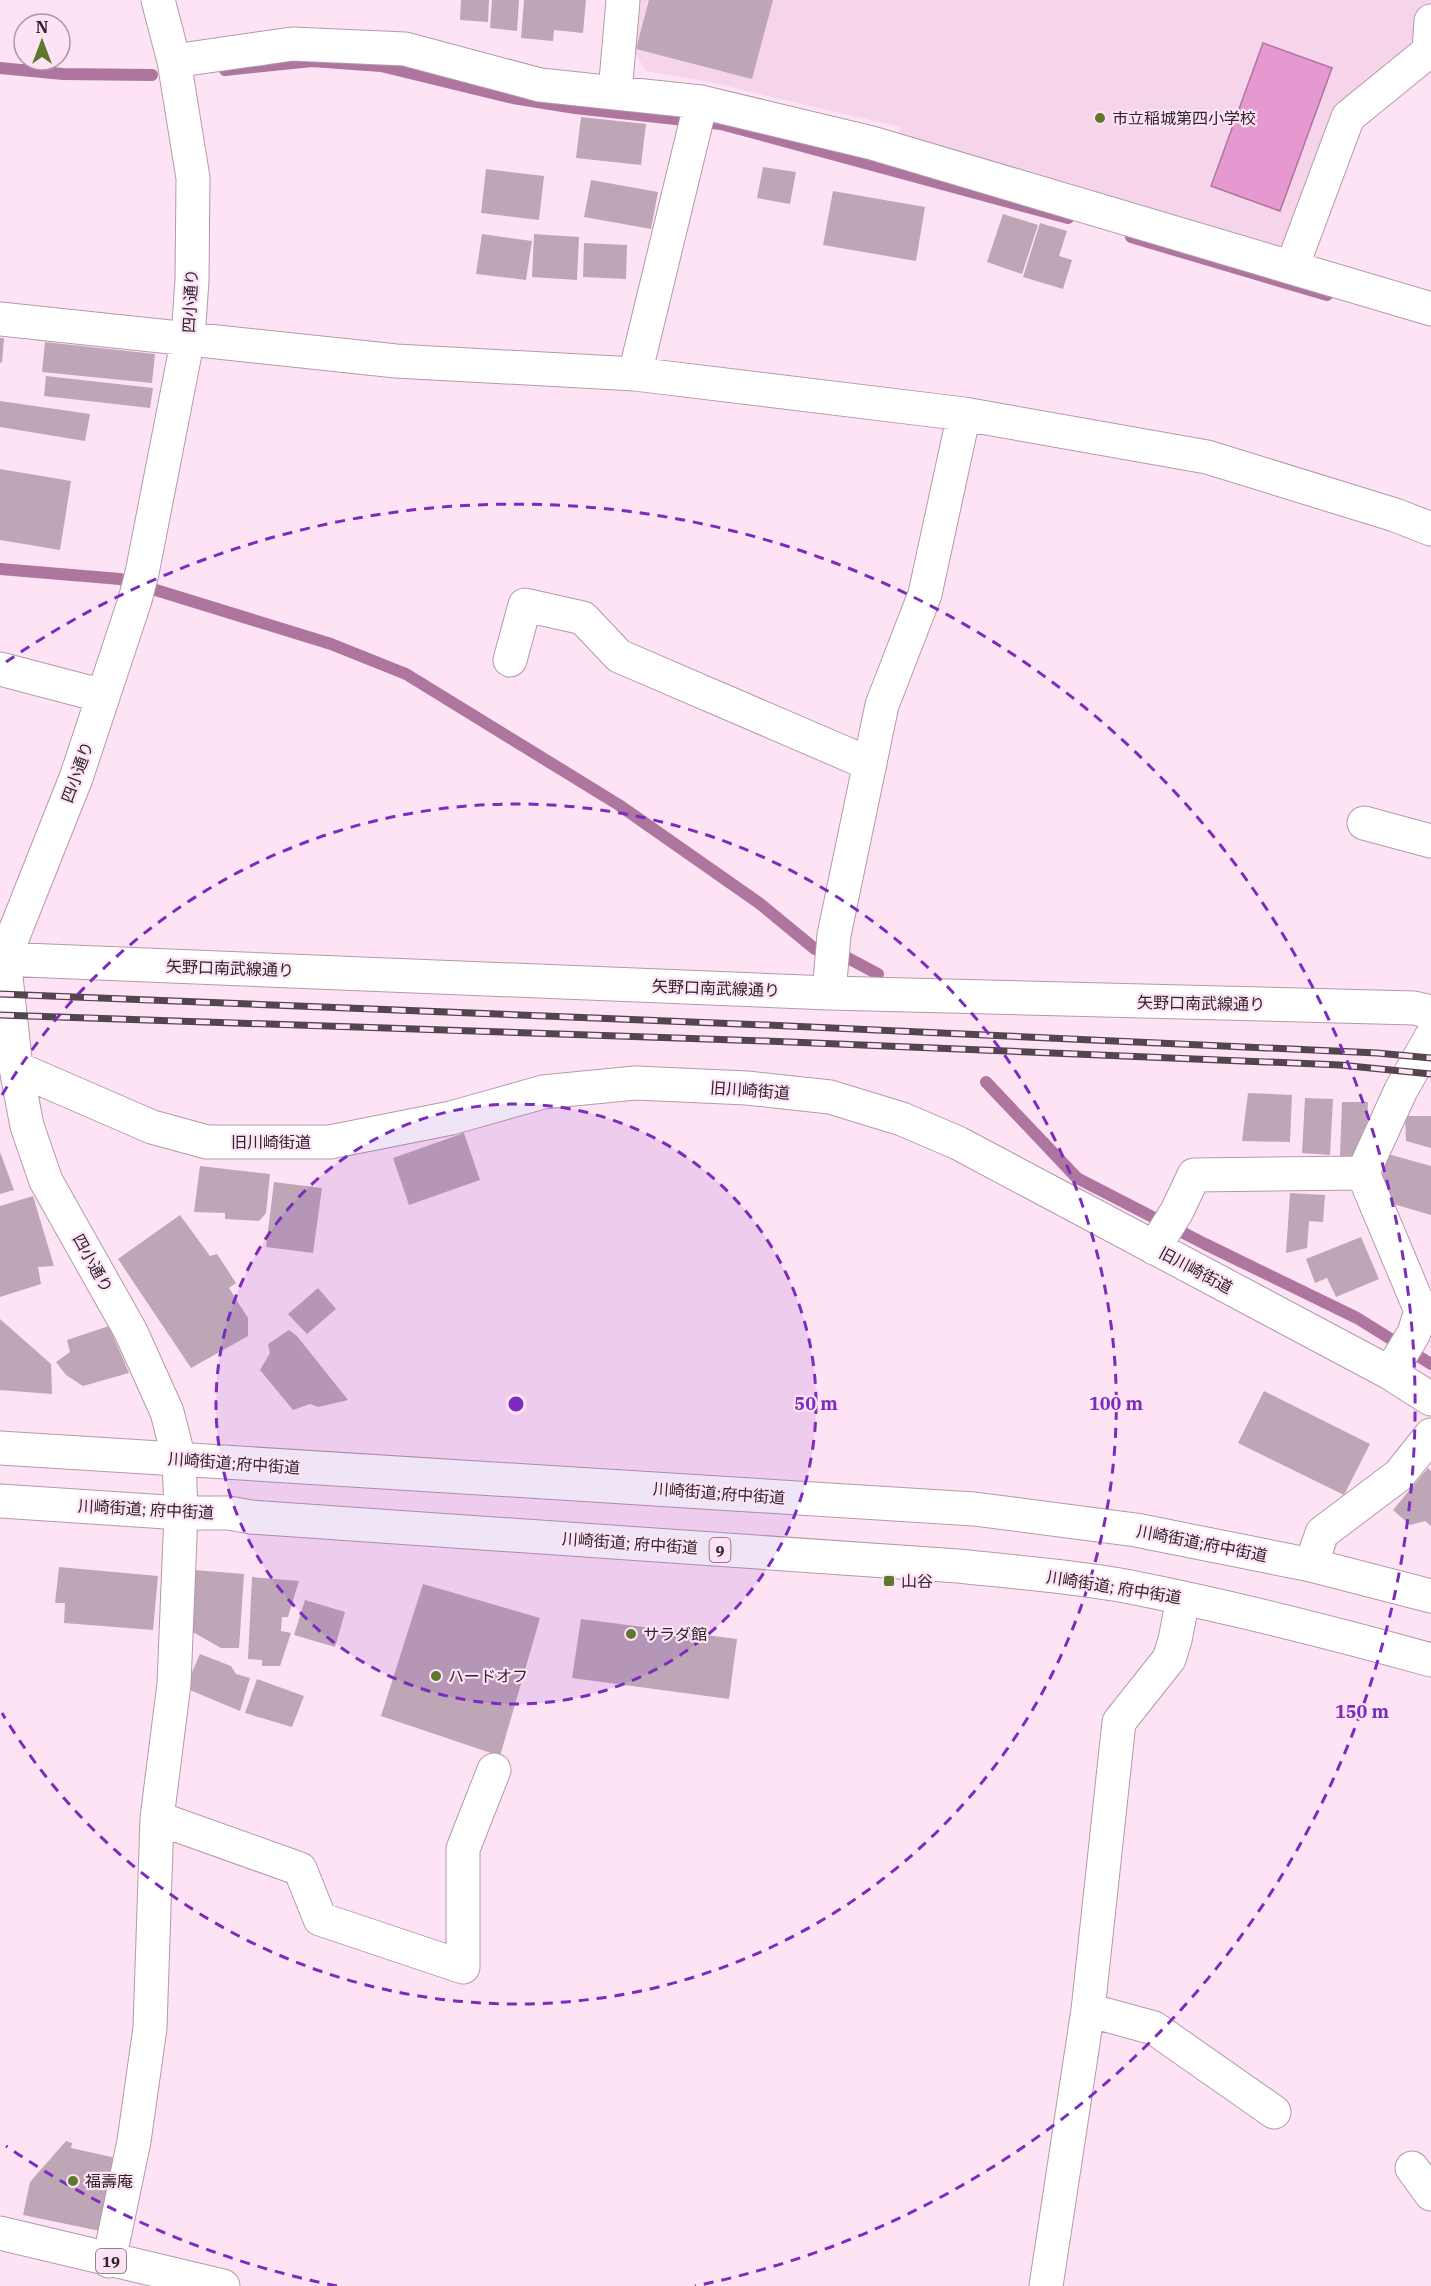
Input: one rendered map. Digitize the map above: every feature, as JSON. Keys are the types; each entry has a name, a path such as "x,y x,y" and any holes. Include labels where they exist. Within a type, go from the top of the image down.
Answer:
{"street":[{"name":"四小通り","path":"109,2260 134,2141 150,2028 157,1818 174,1684 181,1513 179,1460 167,1412 131,1332 46,1181 27,1126 16,1068 2,959 75,778 138,587 188,338 192,280 193,178 174,61 158,0"},
{"path":"615,93 623,0"},
{"path":"1292,267 1348,117 1430,51 1431,21"},
{"path":"174,61 292,44 405,49 540,85 701,102 872,143 1431,309"},
{"path":"635,374 701,102"},
{"path":"0,319 396,361 635,374 964,414 1207,457 1395,515 1431,529"},
{"path":"830,980 834,934 882,705 925,594 964,414"},
{"path":"510,660 525,605 583,618 619,656 870,764"},
{"path":"0,669 103,696"},
{"path":"1364,823 1431,841"},
{"name":"矢野口南武線通り","path":"2,959 830,980 1402,1008 1431,1012"},
{"path":"1390,1373 1414,1333 1421,1311 1363,1173 1401,1090 1431,1037"},
{"name":"旧川崎街道","path":"16,1068 152,1127 207,1142 330,1142 451,1118 543,1092 635,1083 747,1088 830,1097 902,1119 958,1143 1390,1373 1431,1400"},
{"path":"1154,1248 1177,1211 1194,1175 1363,1173"},
{"path":"1311,1565 1322,1533 1399,1475 1431,1435"},
{"name":"川崎街道;府中街道","path":"0,1448 974,1509 1136,1530 1311,1565 1431,1596"},
{"name":"川崎街道; 府中街道","path":"0,1501 181,1513 229,1513 251,1517 957,1566 1113,1584 1271,1617 1431,1660"},
{"path":"1046,2286 1088,2010 1119,1722 1169,1659 1183,1599"},
{"path":"157,1818 300,1869 320,1919 463,1967 463,1849 494,1770"},
{"path":"1088,2010 1154,2028 1274,2112"},
{"name":"19","path":"0,2233 222,2286"}],"shaded area":[{"name":"市立稲城第四小学校","path":"634,0 1431,0 1431,4 1423,9 1424,47 1340,110 1283,250 898,139 900,127 704,81 646,71 629,43"},
{"path":"1263,43 1332,68 1280,211 1211,186"}],"building":[{"path":"461,0 489,0 488,22 460,20"},
{"path":"492,0 519,0 517,31 490,28"},
{"path":"524,0 586,0 583,33 554,30 553,41 521,38"},
{"path":"649,0 773,0 752,79 636,49"},
{"path":"581,117 646,124 641,165 576,158"},
{"path":"763,167 796,172 790,204 757,198"},
{"path":"486,169 544,176 539,220 481,213"},
{"path":"591,180 658,192 651,229 584,217"},
{"path":"833,191 925,207 916,261 823,245"},
{"path":"1003,214 1038,225 1022,274 987,262"},
{"path":"1040,223 1067,231 1059,256 1072,260 1063,289 1023,277"},
{"path":"482,234 532,241 526,280 476,274"},
{"path":"534,234 579,237 577,280 532,277"},
{"path":"584,243 627,245 626,279 583,277"},
{"path":"0,338 4,338 2,363 0,362"},
{"path":"45,342 155,354 152,383 42,372"},
{"path":"46,376 153,388 150,408 44,396"},
{"path":"0,401 90,414 85,441 0,427"},
{"path":"0,469 71,481 60,550 0,540"},
{"path":"1248,1093 1292,1095 1290,1142 1242,1141"},
{"path":"1305,1098 1333,1099 1330,1155 1302,1153"},
{"path":"1342,1102 1368,1102 1365,1157 1340,1156"},
{"path":"1405,1116 1431,1116 1431,1148 1406,1141"},
{"path":"464,1133 480,1180 409,1205 393,1158"},
{"path":"0,1152 14,1190 0,1194"},
{"path":"1388,1154 1431,1166 1431,1215 1376,1199"},
{"path":"200,1166 270,1174 266,1213 259,1221 225,1219 225,1213 194,1212"},
{"path":"274,1182 322,1188 313,1253 266,1247"},
{"path":"1290,1193 1325,1195 1323,1222 1309,1221 1307,1248 1286,1253"},
{"path":"33,1196 54,1266 38,1267 41,1284 0,1297 0,1206"},
{"path":"180,1215 210,1256 217,1254 236,1283 229,1288 248,1318 248,1336 191,1368 118,1259"},
{"path":"1361,1237 1379,1279 1336,1297 1327,1278 1315,1283 1306,1259"},
{"path":"318,1288 336,1309 307,1334 288,1314"},
{"path":"0,1319 51,1364 52,1394 0,1390"},
{"path":"109,1326 129,1373 83,1386 66,1375 56,1362 70,1352 67,1340"},
{"path":"289,1330 297,1336 348,1400 318,1407 310,1404 293,1410 260,1370 270,1353 268,1344"},
{"path":"1264,1391 1370,1444 1344,1495 1238,1443"},
{"path":"1428,1468 1431,1471 1431,1526 1425,1521 1410,1525 1393,1510"},
{"path":"59,1567 158,1576 153,1630 64,1623 65,1603 55,1603"},
{"path":"194,1570 244,1574 239,1648 221,1648 191,1631"},
{"path":"252,1577 299,1581 288,1617 282,1617 281,1631 291,1633 280,1666 262,1666 262,1660 248,1659"},
{"path":"423,1584 540,1618 500,1756 381,1716"},
{"path":"305,1600 345,1612 335,1647 294,1635"},
{"path":"581,1619 737,1639 729,1699 572,1678"},
{"path":"200,1654 231,1666 236,1674 250,1678 240,1711 185,1688"},
{"path":"257,1679 304,1696 292,1727 245,1713"},
{"path":"66,2141 72,2143 71,2148 116,2158 100,2231 23,2215 30,2182"}],"waterway":[{"path":"225,70 312,61 381,66 513,98 575,108 721,124 1068,218"},
{"path":"0,68 63,74 152,75"},
{"path":"1131,237 1327,295"},
{"path":"0,569 120,579 331,644 406,674 619,805 759,903 815,949 846,957 878,974"},
{"path":"986,1082 1077,1178 1357,1318 1431,1364"}],"railway":[{"path":"0,994 767,1025 1377,1053 1431,1058"},
{"path":"0,1015 766,1041 1340,1065 1431,1074"}],"place":[{"name":"市立稲城第四小学校","path":"1100,118"},
{"name":"山谷","path":"889,1581"},
{"name":"サラダ館","path":"631,1634"},
{"name":"ハードオフ","path":"436,1676"},
{"name":"福壽庵","path":"73,2181"}]}
